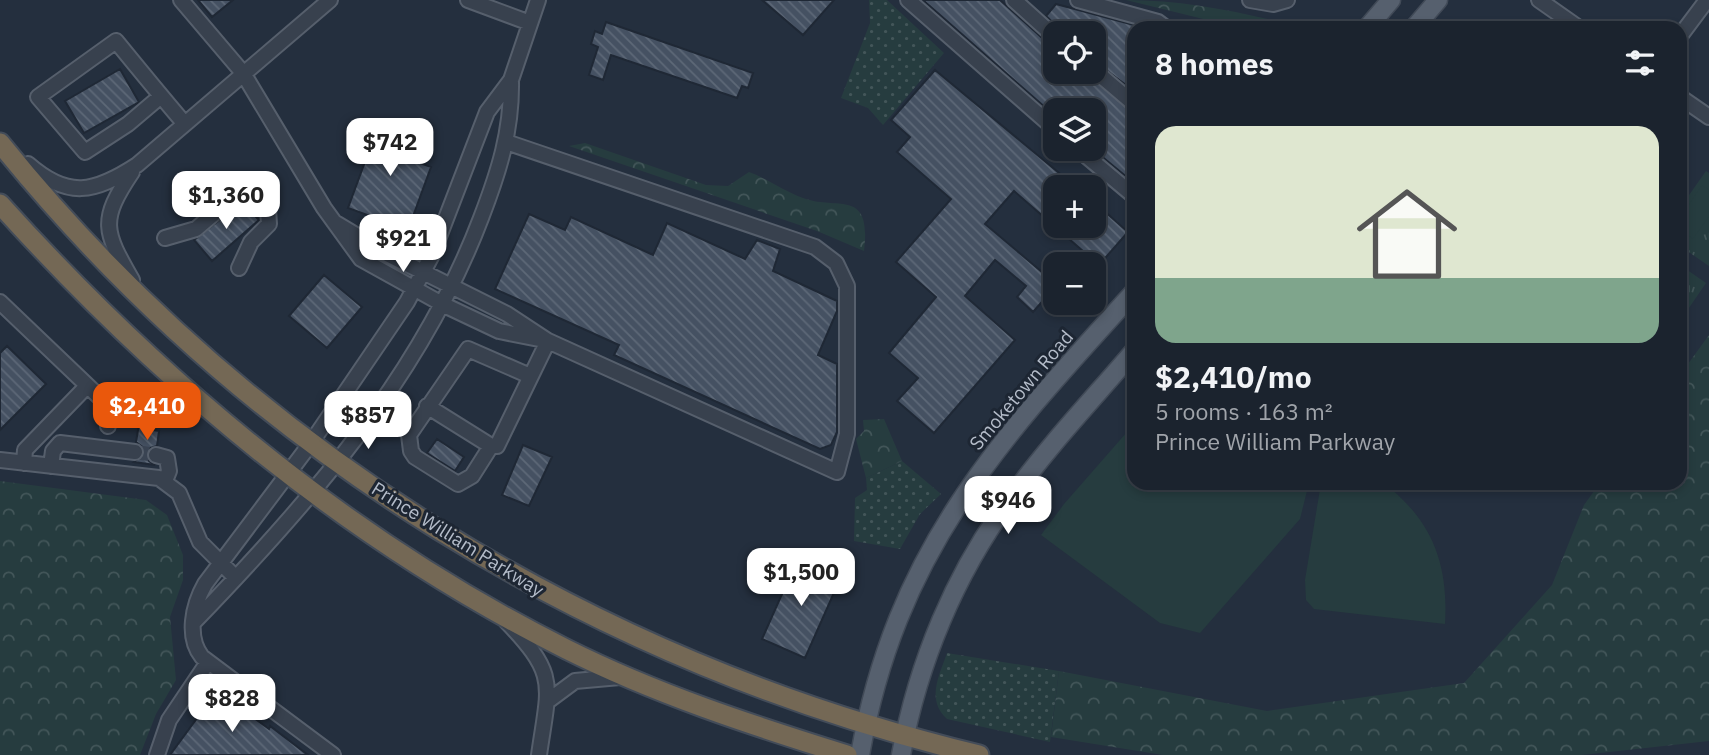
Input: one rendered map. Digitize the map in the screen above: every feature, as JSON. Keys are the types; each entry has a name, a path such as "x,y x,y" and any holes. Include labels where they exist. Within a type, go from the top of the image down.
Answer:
{"highway":[{"name":"Prince William Parkway","path":"0,141 74,230 198,349 311,443 470,549 536,589 745,684 866,724 903,746 979,755"},
{"name":"Prince William Parkway","path":"0,204 116,326 211,410 403,557 499,614 629,677 736,719 847,755"}],"main road":[{"path":"1373,21 1391,0"},
{"path":"1420,21 1438,0"},
{"name":"Smoketown Road","path":"860,755 889,639 914,579 938,532 987,462 1127,300"},
{"path":"903,746 928,655 945,612 985,534 1041,459 1127,359"}],"street":[{"path":"181,0 243,73 334,222 362,259 414,290 499,331 548,341"},
{"path":"0,141 48,180 68,188 90,188 107,183 137,165 330,0"},
{"path":"468,0 530,23"},
{"path":"333,755 208,662 195,647 192,624 202,590 377,350 414,290 487,112 511,79 538,0"},
{"path":"908,0 1043,118"},
{"path":"1014,0 1043,26"},
{"path":"1078,0 1154,21"},
{"path":"1250,0 1273,4 1287,0"},
{"path":"1539,0 1569,21"},
{"path":"1687,27 1707,0"},
{"path":"162,96 128,124 85,152 38,97 116,41 162,96 184,123"},
{"path":"192,624 236,579 338,461 402,375 444,305 488,199 506,142 512,116 511,79"},
{"path":"1106,80 1127,98"},
{"path":"1687,102 1709,117"},
{"path":"334,222 356,238 507,314 548,341 837,472 847,433 848,297 836,263 815,247 506,142"},
{"path":"1092,161 1127,191"},
{"path":"137,165 115,196 108,228 112,246 141,296"},
{"path":"165,238 196,229 236,195 249,193 268,209 269,224 251,242 239,268"},
{"path":"1,305 111,408 108,426"},
{"path":"427,407 491,446 497,446 548,341"},
{"path":"491,446 468,480 453,482 411,451 409,435 468,349 530,376"},
{"path":"24,463 24,450 87,386"},
{"path":"51,466 53,450 60,443 135,452"},
{"path":"156,455 167,458 169,471 165,481"},
{"path":"0,460 150,476 165,481 179,493 193,531 220,565 236,579"},
{"path":"499,614 541,662 548,701 540,755"},
{"path":"157,755 169,720 208,662"},
{"path":"548,701 575,681 629,677"}],"green space":[{"path":"869,0 887,0 944,53 883,125 868,108 841,98 870,23"},
{"path":"1126,0 1205,7 1275,21 1212,21"},
{"path":"585,143 706,185 728,186 749,172 803,198 849,205 863,218 864,251 817,231 569,146"},
{"path":"1706,171 1709,173 1709,266 1687,251 1687,198"},
{"path":"1702,185 1709,190 1709,216 1693,239 1687,235 1687,208"},
{"path":"1687,270 1706,283 1687,311"},
{"path":"1709,335 1709,741 1582,755 1163,755 1051,737 1059,671 1267,711 1464,683 1552,585 1584,505 1595,490 1687,490 1687,365"},
{"path":"884,419 902,461 866,478 856,439 864,431 863,420"},
{"path":"1127,432 1127,490 1307,490 1300,519 1200,633 1160,623 1041,535 1064,504"},
{"path":"902,461 941,494 920,514 900,549 854,541 855,498 867,490 866,478"},
{"path":"0,481 146,500 167,515 183,555 183,580 170,617 176,680 156,714 140,755 0,755"},
{"path":"1320,490 1392,490 1425,527 1438,557 1445,589 1445,624 1314,609 1306,600 1305,580"},
{"path":"947,653 1059,671 1050,742 947,719 937,704 936,688"}],"building":[{"path":"198,0 233,0 212,17"},
{"path":"762,0 834,0 803,35"},
{"path":"923,0 1000,0 1043,39 1043,84 1099,84 1127,107 1127,177 1106,160 1106,98 1043,98 1043,105"},
{"path":"1056,4 1127,23 1127,86 1106,70 1106,21 1051,21 1046,16"},
{"path":"606,22 753,73 748,88 742,86 737,98 611,55 603,80 589,75 598,47 591,44 595,31 602,34"},
{"path":"120,69 139,102 84,133 65,101"},
{"path":"935,70 1062,175 1043,175 1043,216 1014,191 985,224 1043,273 1043,301 1033,312 1017,297 1026,286 995,260 965,296 1015,340 934,433 897,401 918,378 889,353 936,297 896,262 951,199 897,152 910,137 891,120"},
{"path":"380,121 417,135 409,159 431,167 408,230 348,208"},
{"path":"240,204 244,204 259,220 212,261 194,240"},
{"path":"1106,213 1127,231 1106,257 1106,252 1084,252 1068,238 1106,238"},
{"path":"529,214 565,230 571,217 653,255 667,223 745,259 757,240 780,249 773,271 837,301 837,311 818,355 837,364 837,432 831,445 820,449 614,355 619,345 495,289"},
{"path":"324,275 362,307 327,348 289,316"},
{"path":"7,346 46,384 0,430 0,353"},
{"path":"139,424 152,426 152,430 159,431 157,446 150,448 147,453 149,461 155,465 134,462 144,454 144,448 136,442"},
{"path":"437,439 464,457 455,471 427,453"},
{"path":"523,445 552,457 529,506 502,495"},
{"path":"798,558 841,577 805,658 762,639"},
{"path":"217,691 269,729 270,726 308,755 170,755"}],"tunnel":[{"path":"135,452 156,455"}]}
